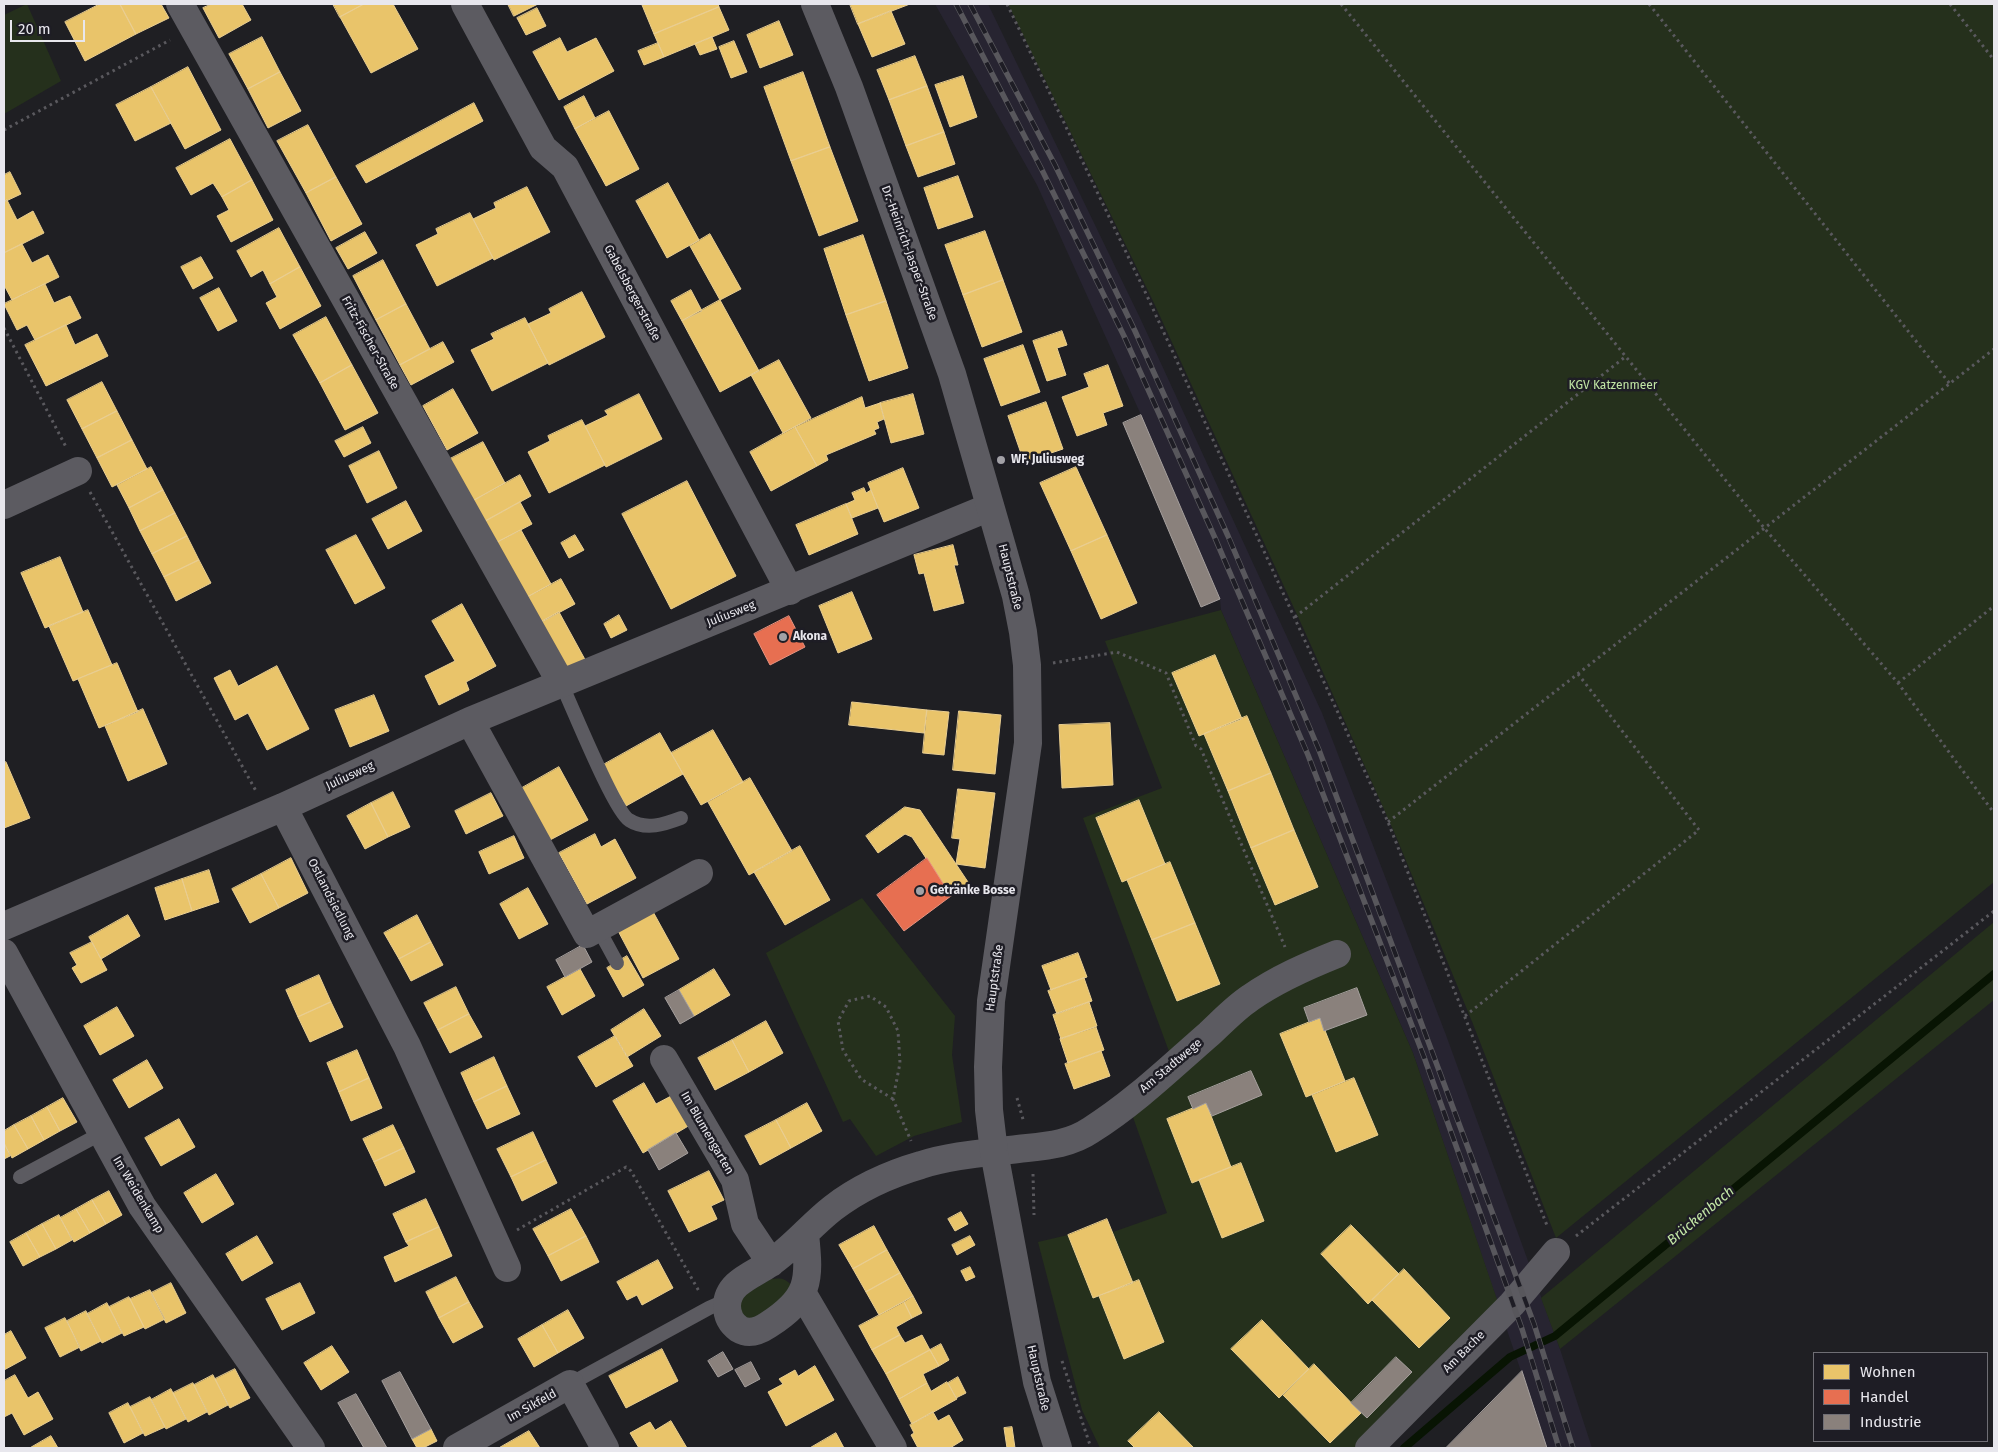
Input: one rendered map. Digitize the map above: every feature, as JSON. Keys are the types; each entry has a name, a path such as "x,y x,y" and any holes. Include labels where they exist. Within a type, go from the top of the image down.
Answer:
{"street":[{"name":"Fritz-Fischer-Straße","path":"180,4 561,683"},
{"name":"Gabelsbergerstraße","path":"465,4 543,148 565,167 790,590"},
{"name":"Dr.-Heinrich-Jasper-Straße","path":"815,4 849,87 924,293 952,374 990,506"},
{"path":"4,505 78,471"},
{"name":"Juliusweg","path":"276,810 470,721 990,506"},
{"name":"Hauptstraße","path":"990,506 1016,596 1027,665 1029,705 1028,743 991,1001 988,1041 989,1110 994,1152 1038,1382 1058,1448"},
{"path":"470,721 587,934 699,873"},
{"path":"4,926 276,810"},
{"name":"Ostlandsiedlung","path":"276,810 407,1046 507,1268"},
{"name":"Im Weidenkamp","path":"4,953 142,1206 311,1448"},
{"name":"Am Stadtwege","path":"994,1152 1050,1146 1072,1140 1091,1131 1174,1065 1248,999 1295,971 1338,954"},
{"name":"Im Blumengarten","path":"664,1059 735,1180 745,1224 771,1263"},
{"path":"805,1234 807,1266 803,1294 790,1311 759,1331 751,1332 737,1327 730,1320 727,1311 718,1304 733,1288 771,1263 832,1209 857,1191 891,1175 922,1164 994,1152"},
{"name":"Am Bache","path":"1369,1448 1512,1304 1556,1252"},
{"path":"803,1294 893,1448"},
{"name":"Im Sikfeld","path":"457,1448 570,1384 605,1448"}],"lane":[{"path":"561,683 610,791 628,820 646,826 660,826 681,818"},
{"path":"598,928 616,962"},
{"path":"20,1177 102,1134"},
{"path":"570,1384 718,1304"}],"path":[{"path":"1007,4 1152,307 1388,822 1556,1252 1994,911"},
{"path":"1341,4 1765,529 1898,682 1994,812"},
{"path":"1649,4 1950,384"},
{"path":"1950,4 1994,60"},
{"path":"4,130 193,28"},
{"path":"4,328 78,471 276,810"},
{"path":"1388,822 1994,349"},
{"path":"1295,617 1625,357"},
{"path":"1898,682 1994,606"},
{"path":"1027,665 1117,652 1166,672 1196,746 1202,749 1295,971"},
{"path":"1465,1016 1699,830 1578,674"},
{"path":"893,1099 900,1063 898,1031 886,1007 870,996 849,1001 838,1021 843,1050 860,1079 893,1099 922,1164"},
{"path":"495,1242 626,1167 718,1304"}],"shaded area":[{"path":"935,4 988,4 1141,320 1322,713 1446,1035 1560,1349 1592,1448 1547,1448 1413,1053 1221,610 1220,599 1141,415 1037,185"}],"green space":[{"path":"27,4 61,81 4,114 4,15"},
{"name":"KGV Katzenmeer","path":"1008,4 1994,4 1994,882 1556,1238 1473,1024 1395,834 1305,632 1153,301"},
{"path":"1221,610 1413,1053 1502,1314 1359,1448 1100,1448 1082,1410 1038,1242 1068,1235 1107,1219 1113,1232 1167,1213 1128,1103 1174,1065 1083,818 1162,788 1105,641"},
{"path":"862,898 955,1016 952,1055 962,1122 914,1136 876,1156 850,1119 843,1122 766,953"},
{"path":"1994,922 1994,1000 1560,1349 1541,1298"},
{"path":"771,1279 783,1279 792,1286 789,1302 746,1321 736,1304 741,1297"}],"building: Wohnen":[{"path":"100,4 120,4 136,34 85,61 65,22"},
{"path":"120,4 161,4 169,18 136,34"},
{"path":"212,4 242,4 251,20 219,38 203,8"},
{"path":"333,4 364,4 340,17"},
{"path":"364,4 393,4 418,49 371,73 340,17"},
{"path":"508,4 538,4 514,16"},
{"path":"718,4 719,7 654,34 642,5"},
{"path":"850,4 910,4 858,24"},
{"path":"719,7 729,30 664,57 654,34"},
{"path":"537,8 546,26 526,35 517,18"},
{"path":"891,11 905,44 872,57 858,24"},
{"path":"779,21 793,55 760,68 747,35"},
{"path":"262,37 280,72 248,89 229,54"},
{"path":"712,37 717,49 700,55 695,44"},
{"path":"560,38 567,52 596,38 614,71 559,100 533,52"},
{"path":"734,41 747,72 731,78 719,47"},
{"path":"658,43 664,57 644,65 638,51"},
{"path":"915,56 927,86 889,100 877,70"},
{"path":"188,67 221,130 185,149 151,87"},
{"path":"280,72 301,111 268,128 248,89"},
{"path":"803,72 830,147 791,161 764,87"},
{"path":"963,76 977,117 950,127 935,85"},
{"path":"927,86 944,132 906,146 889,100"},
{"path":"151,87 171,123 135,141 116,105"},
{"path":"584,96 595,118 575,129 564,107"},
{"path":"474,103 483,121 366,183 356,166"},
{"path":"609,111 639,169 606,186 575,129"},
{"path":"308,125 336,177 306,193 277,141"},
{"path":"944,132 955,164 918,177 906,146"},
{"path":"230,139 252,180 222,197 213,183 191,195 176,168"},
{"path":"830,147 858,221 819,236 791,161"},
{"path":"10,172 21,194 4,202 4,175"},
{"path":"958,176 973,217 938,229 924,188"},
{"path":"336,177 362,224 331,241 306,193"},
{"path":"252,180 273,220 231,242 217,216 229,210 222,197"},
{"path":"668,183 699,240 667,258 636,201"},
{"path":"527,187 550,232 494,260 473,219 496,208 494,203"},
{"path":"7,200 17,220 33,211 44,233 4,253 4,202"},
{"path":"470,213 493,258 437,286 416,245 438,234 436,229"},
{"path":"279,228 300,267 270,284 263,270 251,277 237,251"},
{"path":"985,231 1003,280 963,295 945,245"},
{"path":"365,232 377,253 348,269 336,248"},
{"path":"710,234 741,289 720,300 690,246"},
{"path":"863,235 886,301 846,315 824,249"},
{"path":"22,244 32,263 48,255 59,277 12,300 4,285 4,253"},
{"path":"201,257 213,278 193,289 181,267"},
{"path":"383,260 406,304 376,320 353,276"},
{"path":"300,267 321,306 280,329 266,303 277,297 270,284"},
{"path":"1003,280 1022,332 982,347 963,295"},
{"path":"45,284 54,303 70,296 81,318 35,340 27,325 17,330 4,304"},
{"path":"219,288 237,321 218,331 200,298"},
{"path":"691,290 702,311 682,321 671,301"},
{"path":"582,292 605,337 549,365 528,324 551,313 549,309"},
{"path":"720,300 759,371 720,392 682,321"},
{"path":"886,301 908,368 869,381 846,315"},
{"path":"406,304 430,349 400,365 376,320"},
{"path":"326,317 352,365 320,383 293,335"},
{"path":"525,318 548,363 492,391 471,350 494,339 491,334"},
{"path":"66,325 75,345 97,334 108,356 46,386 25,345"},
{"path":"1062,331 1067,345 1057,348 1066,375 1047,381 1033,341"},
{"path":"443,342 454,362 411,385 400,365"},
{"path":"1023,345 1040,392 1001,406 984,359"},
{"path":"779,360 811,418 783,433 751,375"},
{"path":"352,365 378,413 345,430 320,383"},
{"path":"1108,365 1123,406 1103,413 1107,425 1077,436 1062,397 1089,387 1084,374"},
{"path":"102,382 117,411 82,429 67,400"},
{"path":"453,389 478,433 447,450 423,406"},
{"path":"639,394 662,439 606,467 585,426 608,415 605,411"},
{"path":"913,394 924,434 891,443 880,403"},
{"path":"862,397 865,408 880,403 884,419 877,422 879,428 874,430 876,434 826,455 828,460 817,466 795,427"},
{"path":"1046,402 1063,449 1024,462 1008,416"},
{"path":"117,411 132,440 97,458 82,429"},
{"path":"582,420 605,465 549,493 528,452 550,441 548,436"},
{"path":"363,427 371,443 344,457 335,441"},
{"path":"795,427 817,466 771,491 750,452"},
{"path":"132,440 147,469 112,487 97,458"},
{"path":"483,442 505,483 471,502 448,460"},
{"path":"379,451 397,488 367,503 349,466"},
{"path":"151,467 163,490 129,508 117,485"},
{"path":"1076,467 1107,535 1071,551 1040,483"},
{"path":"903,468 919,508 884,522 868,483"},
{"path":"520,475 531,496 482,523 471,502"},
{"path":"687,481 736,576 671,609 622,514"},
{"path":"864,488 866,493 871,490 878,508 852,518 846,504 855,500 852,493"},
{"path":"163,490 175,513 140,531 129,508"},
{"path":"406,501 422,531 388,549 372,519"},
{"path":"520,502 532,524 494,544 482,523"},
{"path":"846,504 858,534 809,555 796,525"},
{"path":"175,513 187,536 152,554 140,531"},
{"path":"521,530 551,584 524,599 494,544"},
{"path":"356,535 385,588 355,604 326,550"},
{"path":"575,535 584,550 569,558 561,543"},
{"path":"1107,535 1137,603 1101,619 1071,551"},
{"path":"187,536 199,560 164,577 152,554"},
{"path":"953,545 958,565 954,565 964,603 934,611 924,573 919,574 914,555"},
{"path":"60,557 83,612 45,628 21,573"},
{"path":"199,560 211,583 176,601 164,577"},
{"path":"561,579 575,604 538,624 524,599"},
{"path":"852,592 872,639 838,653 819,606"},
{"path":"462,604 496,666 466,682 469,690 439,705 425,676 455,661 432,621"},
{"path":"88,610 112,665 73,681 49,626"},
{"path":"559,612 588,665 562,679 534,626"},
{"path":"619,615 627,630 611,638 604,624"},
{"path":"1215,655 1242,719 1199,736 1172,673"},
{"path":"117,663 138,712 99,728 78,679"},
{"path":"277,666 309,729 267,750 248,713 235,720 214,678 230,670 238,686"},
{"path":"374,695 389,731 350,747 335,710"},
{"path":"852,702 927,710 924,733 849,725"},
{"path":"143,709 167,764 128,781 105,726"},
{"path":"927,710 949,712 944,755 923,753"},
{"path":"959,711 1001,715 995,774 953,770"},
{"path":"1247,716 1271,773 1228,791 1204,734"},
{"path":"1110,723 1113,785 1062,788 1059,725"},
{"path":"713,730 743,782 701,805 671,753"},
{"path":"660,733 683,774 626,806 603,765"},
{"path":"6,762 30,818 4,828 4,763"},
{"path":"559,767 588,820 550,840 522,788"},
{"path":"1271,773 1294,830 1251,848 1228,791"},
{"path":"750,778 792,851 749,875 708,802"},
{"path":"958,789 995,793 985,868 956,864 960,839 952,838"},
{"path":"393,792 410,827 388,837 371,803"},
{"path":"491,793 503,816 466,834 455,811"},
{"path":"1139,800 1165,864 1122,882 1096,818"},
{"path":"371,803 388,837 365,849 347,816"},
{"path":"905,807 920,810 970,885 951,896 912,837 905,834 878,853 866,836"},
{"path":"1294,830 1318,887 1275,905 1251,848"},
{"path":"595,834 601,847 615,839 636,878 587,904 559,853"},
{"path":"514,836 524,858 489,874 479,852"},
{"path":"800,846 830,900 785,925 754,872"},
{"path":"291,858 308,893 279,908 261,874"},
{"path":"1170,862 1195,923 1152,940 1127,880"},
{"path":"209,870 219,902 192,911 182,879"},
{"path":"261,874 279,908 250,923 232,889"},
{"path":"182,879 192,911 165,920 155,888"},
{"path":"528,888 548,924 519,939 500,904"},
{"path":"651,908 679,959 643,978 616,927"},
{"path":"128,915 140,936 101,959 89,937"},
{"path":"417,915 431,942 399,959 384,933"},
{"path":"1195,923 1220,984 1177,1001 1152,940"},
{"path":"92,942 107,970 81,983 72,968 77,965 70,953"},
{"path":"431,942 443,965 411,981 399,959"},
{"path":"1078,953 1087,977 1051,990 1042,966"},
{"path":"627,956 644,985 623,997 607,968"},
{"path":"580,969 595,996 562,1015 547,987"},
{"path":"714,969 730,995 694,1016 679,990"},
{"path":"319,975 331,1002 298,1017 286,990"},
{"path":"1084,978 1092,1001 1057,1014 1048,991"},
{"path":"456,987 469,1014 438,1030 424,1003"},
{"path":"331,1002 343,1027 310,1042 298,1017"},
{"path":"1089,1002 1097,1026 1061,1039 1053,1015"},
{"path":"117,1007 134,1036 100,1055 84,1026"},
{"path":"644,1009 661,1036 627,1057 611,1030"},
{"path":"469,1014 482,1037 450,1053 438,1030"},
{"path":"1320,1018 1345,1081 1306,1097 1280,1034"},
{"path":"766,1021 783,1053 749,1072 732,1040"},
{"path":"1096,1027 1104,1050 1068,1063 1060,1039"},
{"path":"615,1036 633,1066 596,1087 578,1057"},
{"path":"732,1040 749,1072 715,1090 698,1058"},
{"path":"357,1050 369,1078 339,1092 327,1063"},
{"path":"1101,1051 1110,1076 1074,1089 1065,1064"},
{"path":"494,1057 507,1086 474,1102 461,1073"},
{"path":"147,1060 163,1088 129,1108 113,1080"},
{"path":"369,1078 382,1108 351,1121 339,1092"},
{"path":"1354,1078 1378,1135 1336,1152 1312,1095"},
{"path":"644,1083 656,1104 673,1095 690,1125 643,1153 613,1101"},
{"path":"507,1086 520,1114 487,1129 474,1102"},
{"path":"63,1098 77,1122 60,1131 47,1107"},
{"path":"807,1103 822,1131 791,1148 776,1120"},
{"path":"1206,1103 1231,1167 1192,1183 1167,1119"},
{"path":"47,1107 60,1131 44,1140 31,1116"},
{"path":"31,1116 44,1140 28,1149 14,1125"},
{"path":"179,1119 195,1147 161,1166 145,1138"},
{"path":"776,1120 791,1148 760,1165 745,1136"},
{"path":"14,1125 28,1149 12,1158 4,1143 4,1131"},
{"path":"393,1125 404,1148 374,1162 363,1139"},
{"path":"533,1132 546,1160 511,1177 497,1149"},
{"path":"4,1143 10,1156 4,1159"},
{"path":"404,1148 415,1172 385,1186 374,1162"},
{"path":"546,1160 557,1183 522,1201 511,1177"},
{"path":"1241,1163 1264,1221 1222,1238 1199,1180"},
{"path":"709,1171 724,1200 711,1206 717,1219 689,1232 668,1191"},
{"path":"216,1174 234,1204 202,1223 184,1193"},
{"path":"109,1191 122,1215 106,1224 92,1200"},
{"path":"426,1199 439,1227 406,1242 393,1214"},
{"path":"92,1200 106,1224 90,1233 76,1209"},
{"path":"76,1209 90,1233 74,1242 60,1218"},
{"path":"571,1209 586,1236 548,1256 533,1229"},
{"path":"961,1212 968,1224 955,1231 948,1219"},
{"path":"59,1215 72,1240 56,1249 42,1224"},
{"path":"1107,1219 1133,1283 1093,1298 1068,1235"},
{"path":"42,1224 56,1249 40,1257 26,1233"},
{"path":"1351,1225 1399,1274 1368,1304 1321,1254"},
{"path":"874,1226 887,1250 853,1269 839,1245"},
{"path":"439,1227 452,1256 395,1282 384,1257 409,1246 406,1242"},
{"path":"26,1233 40,1257 23,1266 10,1242"},
{"path":"257,1236 273,1263 242,1281 226,1254"},
{"path":"586,1236 599,1262 561,1281 548,1256"},
{"path":"970,1236 975,1245 957,1255 952,1245"},
{"path":"887,1250 900,1273 866,1292 853,1269"},
{"path":"658,1260 673,1288 642,1305 637,1295 627,1300 617,1282"},
{"path":"970,1267 975,1277 966,1281 961,1271"},
{"path":"1404,1269 1450,1318 1419,1348 1372,1300"},
{"path":"900,1273 913,1296 879,1315 866,1292"},
{"path":"456,1277 469,1302 439,1318 426,1292"},
{"path":"1139,1280 1164,1342 1124,1359 1099,1296"},
{"path":"171,1283 186,1313 166,1323 151,1293"},
{"path":"300,1283 315,1313 282,1330 266,1299"},
{"path":"150,1290 165,1319 145,1329 130,1299"},
{"path":"913,1296 922,1313 912,1318 904,1302"},
{"path":"129,1297 144,1327 124,1336 109,1307"},
{"path":"469,1302 483,1327 453,1343 439,1318"},
{"path":"904,1302 912,1318 896,1327 900,1335 872,1350 859,1326"},
{"path":"107,1303 122,1333 102,1343 87,1314"},
{"path":"568,1310 584,1338 558,1353 542,1325"},
{"path":"86,1311 101,1341 81,1351 67,1321"},
{"path":"65,1318 80,1347 60,1357 45,1328"},
{"path":"1262,1320 1309,1369 1279,1398 1231,1349"},
{"path":"542,1325 558,1353 534,1367 518,1339"},
{"path":"11,1331 26,1358 4,1370 4,1335"},
{"path":"900,1335 905,1343 922,1335 930,1350 886,1374 872,1350"},
{"path":"941,1344 949,1360 939,1366 930,1350"},
{"path":"332,1346 349,1372 321,1390 304,1363"},
{"path":"662,1349 678,1381 626,1408 609,1376"},
{"path":"930,1350 939,1366 923,1374 927,1383 899,1399 886,1374"},
{"path":"1314,1364 1361,1413 1330,1443 1283,1395"},
{"path":"815,1366 834,1400 786,1426 768,1392 783,1384 779,1379 795,1370 798,1376"},
{"path":"235,1369 250,1398 230,1408 215,1379"},
{"path":"15,1375 28,1398 38,1392 53,1419 24,1435 12,1413 4,1417 4,1381"},
{"path":"213,1375 228,1405 209,1415 194,1385"},
{"path":"958,1377 966,1393 956,1398 948,1383"},
{"path":"947,1382 957,1399 912,1424 899,1399 927,1383 931,1391"},
{"path":"193,1383 207,1412 188,1422 173,1393"},
{"path":"171,1389 186,1419 166,1429 151,1400"},
{"path":"150,1397 165,1427 145,1436 130,1407"},
{"path":"128,1403 143,1433 124,1443 109,1413"},
{"path":"933,1412 938,1421 949,1415 963,1440 950,1448 918,1448 911,1435 914,1433 910,1425"},
{"path":"1159,1412 1194,1448 1135,1448 1128,1441"},
{"path":"671,1421 687,1448 639,1448 630,1433 650,1422 655,1430"},
{"path":"1012,1427 1015,1448 1007,1448 1004,1428"},
{"path":"431,1429 437,1441 423,1448 417,1448 412,1439"},
{"path":"529,1431 540,1448 499,1448"},
{"path":"836,1433 844,1448 810,1448"},
{"path":"51,1436 58,1448 30,1448"}],"building: Handel":[{"path":"789,616 805,647 770,665 754,634"},
{"path":"927,858 951,896 904,931 877,895"}],"building: Industrie":[{"path":"1141,415 1220,599 1201,607 1123,423"},
{"path":"583,945 592,962 565,977 556,960"},
{"path":"1357,988 1367,1015 1324,1031 1320,1018 1309,1022 1304,1008"},
{"path":"679,990 694,1016 680,1024 665,998"},
{"path":"1251,1071 1262,1095 1212,1116 1206,1103 1193,1109 1188,1097"},
{"path":"676,1133 688,1153 659,1170 648,1150"},
{"path":"723,1352 733,1369 718,1377 708,1361"},
{"path":"1396,1357 1412,1372 1367,1418 1351,1403"},
{"path":"751,1362 760,1379 745,1387 735,1370"},
{"path":"1522,1371 1547,1448 1446,1448"},
{"path":"400,1372 431,1429 412,1439 382,1381"},
{"path":"356,1394 387,1448 364,1448 338,1403"}],"waterway":[{"name":"Brückenbach","path":"1404,1448 1510,1357 1555,1336 1994,974"}],"railway":[{"path":"956,4 1042,170 1124,336 1215,538 1308,755 1424,1057 1522,1329 1559,1448"},
{"path":"970,4 1055,165 1135,331 1228,536 1319,750 1534,1324 1573,1448"}],"place":[{"name":"WF, Juliusweg","path":"1001,460"},
{"name":"Akona","path":"783,637"},
{"name":"Getränke Bosse","path":"920,891"}]}
